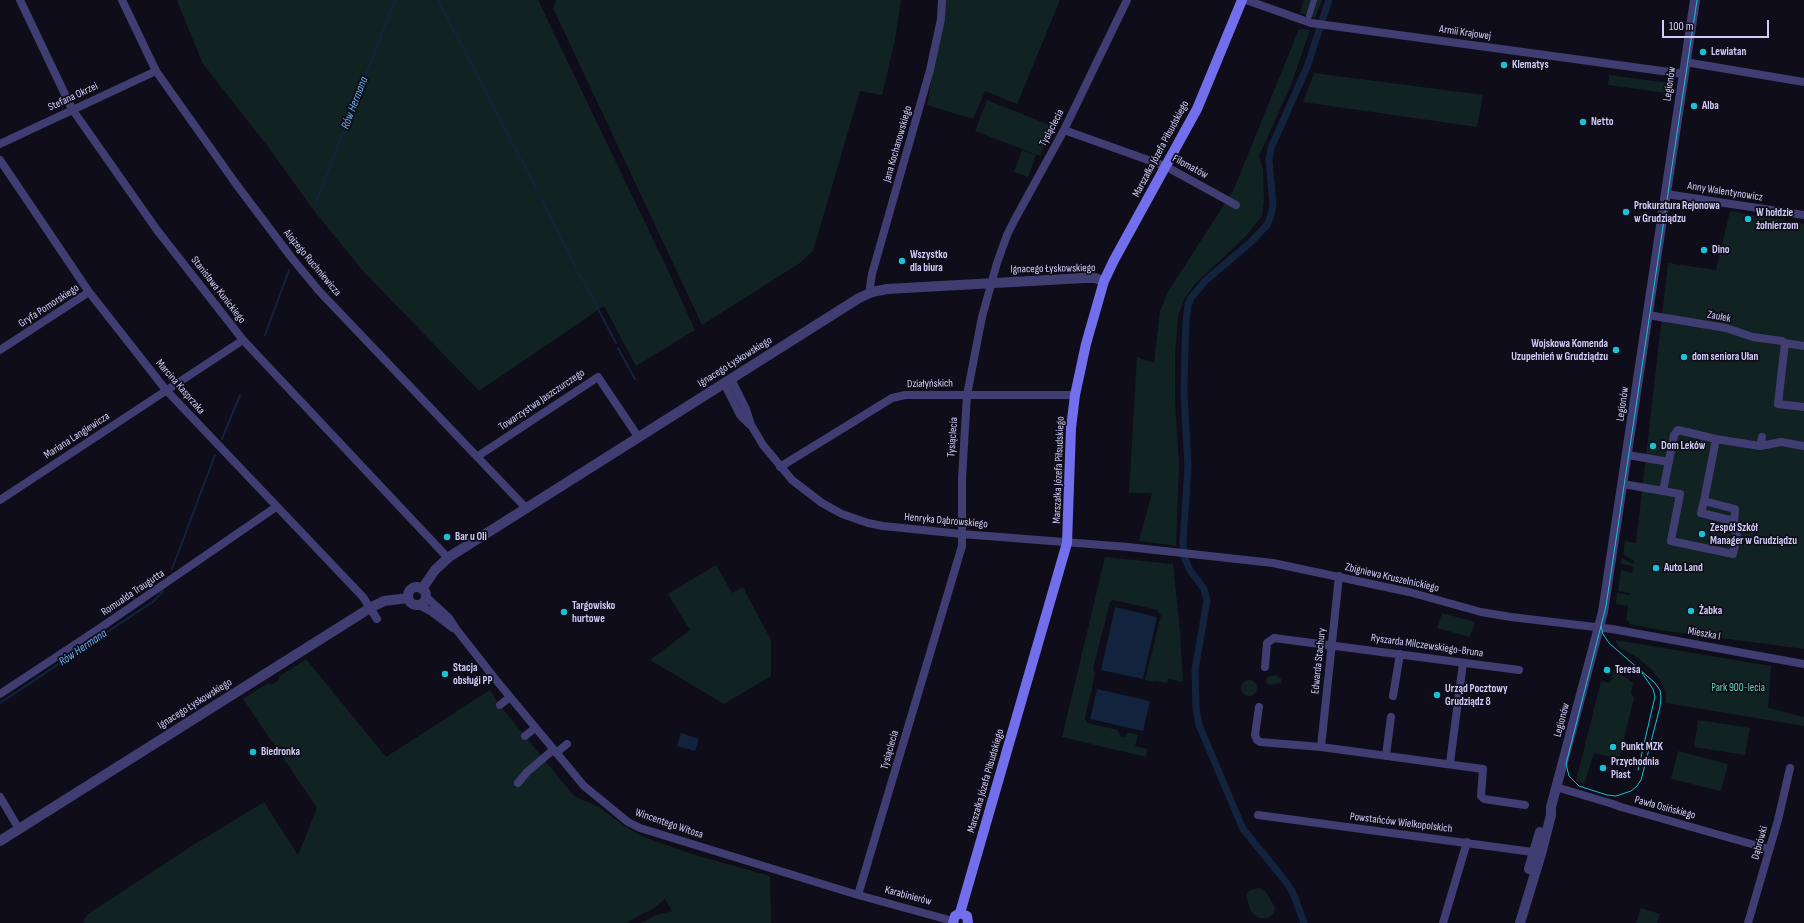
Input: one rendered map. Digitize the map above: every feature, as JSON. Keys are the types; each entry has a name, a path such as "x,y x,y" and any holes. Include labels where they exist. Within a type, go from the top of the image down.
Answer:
{"main road":[{"name":"Marszałka Józefa Piłsudskiego","path":"955,919 1067,543 1071,428 1075,395 1085,350 1104,281 1200,103 1242,0"},
{"path":"955,919 967,916 968,923"}],"street":[{"name":"Stanisława Kunickiego","path":"20,0 72,109 157,230 243,340 448,558"},
{"name":"Alojzego Ruchniewicza","path":"122,0 156,70 236,184 300,268 320,291 526,508"},
{"name":"Jana Kochanowskiego","path":"872,292 870,287 872,274 930,70 941,18 942,0"},
{"name":"Tysiąclecia","path":"858,895 962,546 962,478 967,395 976,342 992,282 1007,235 1064,130 1127,0"},
{"name":"Armii Krajowej","path":"1246,0 1322,24 1684,74"},
{"path":"1310,19 1314,0"},
{"name":"Legionów","path":"1520,922 1546,814 1551,807 1600,628 1608,589 1695,0"},
{"path":"1685,62 1804,82"},
{"name":"Stefana Okrzei","path":"0,144 156,70"},
{"name":"Filomatów","path":"1064,130 1165,166 1236,205"},
{"name":"Marcina Kasprzaka","path":"0,160 89,292 166,390 362,597 377,619"},
{"name":"Anny Walentynowicz","path":"1666,194 1804,215"},
{"name":"Ignacego Łyskowskiego","path":"424,593 435,570 448,558 859,298 872,292 887,289 992,282 1084,278 1095,278 1104,281"},
{"name":"Gryfa Pomorskiego","path":"0,350 89,292"},
{"name":"Zaułek","path":"1648,315 1726,328 1753,337 1804,346"},
{"name":"Mariana Langiewicza","path":"0,500 243,340"},
{"path":"1785,343 1778,404 1804,407"},
{"name":"Towarzystwa Jaszczurczego","path":"478,456 598,377 639,438"},
{"name":"Henryka Dąbrowskiego","path":"728,381 746,409 751,425 763,445 780,467 807,493 842,514 883,526 962,534 1128,547 1178,553"},
{"name":"Działyńskich","path":"780,467 892,398 905,395 1075,395"},
{"path":"1663,491 1674,435 1677,431 1760,446 1781,442 1804,446"},
{"path":"1760,446 1762,437"},
{"path":"1716,439 1701,513 1734,521"},
{"path":"1628,455 1669,462"},
{"path":"1623,484 1680,494 1671,541 1733,554 1737,536 1734,526 1735,509 1704,501"},
{"name":"Romualda Traugutta","path":"0,694 113,620 276,507"},
{"name":"Zbigniewa Kruszelnickiego","path":"1178,553 1273,563 1409,592 1481,612 1600,628"},
{"name":"Edwarda Stachury","path":"1321,747 1339,576"},
{"path":"413,588 424,593 424,602 419,605 411,603 408,598 409,592 413,588"},
{"name":"Wincentego Witosa","path":"424,593 449,618 456,629 535,728 589,791 635,826 858,895"},
{"name":"Ignacego Łyskowskiego","path":"0,842 370,608 384,601 408,598"},
{"name":"Wincentego Witosa","path":"419,605 432,612 456,629"},
{"name":"Mieszka I","path":"1600,628 1804,664"},
{"name":"Ryszarda Milczewskiego-Bruna","path":"1265,667 1267,643 1270,639 1274,638 1519,670"},
{"path":"1393,696 1400,654"},
{"path":"1450,763 1463,663"},
{"path":"500,705 510,697"},
{"path":"1259,707 1255,735 1257,740 1483,768 1481,796 1484,799 1525,805"},
{"path":"1386,755 1391,717"},
{"path":"525,736 535,728"},
{"path":"518,783 527,772 567,744"},
{"name":"Dąbrówki","path":"1748,923 1778,820 1790,768"},
{"name":"Pawła Osińskiego","path":"1556,787 1627,809 1770,848"},
{"path":"0,797 19,829"},
{"name":"Powstańców Wielkopolskich","path":"1258,815 1468,842 1537,853"},
{"path":"1443,923 1468,842"},
{"name":"Karabinierów","path":"858,895 955,919"}],"green space":[{"path":"538,0 665,264 695,330 636,366 604,306 479,391 363,271 315,212 269,148 203,64 177,1"},
{"path":"556,0 901,0 895,40 882,95 860,91 813,251 800,263 702,325 553,8"},
{"path":"946,0 1060,0 1017,104 985,91 973,119 927,105"},
{"path":"1304,0 1322,0 1315,18 1300,13"},
{"path":"1299,29 1310,30 1291,85 1259,156 1263,169 1264,201 1262,216 1246,236 1195,284 1185,298 1178,316 1175,355 1175,401 1179,465 1176,546 1139,541 1152,493 1129,493 1137,357 1154,363 1160,311 1169,290 1233,191"},
{"path":"1314,73 1483,95 1477,127 1303,102"},
{"path":"1609,75 1669,83 1667,93 1608,85"},
{"path":"987,100 1052,126 1040,156 975,131"},
{"path":"1022,150 1036,155 1028,177 1014,172"},
{"path":"1730,211 1804,224 1804,649 1660,630 1629,624 1629,621 1626,620 1628,606 1616,604 1617,593 1630,595 1630,593 1618,591 1621,570 1632,573 1633,566 1621,564 1622,558 1634,564 1634,561 1623,554 1625,541 1636,543 1668,263 1716,270"},
{"path":"1105,557 1173,564 1180,632 1183,682 1168,679 1167,683 1145,680 1161,615 1157,610 1113,600 1110,602 1093,669 1095,674 1085,718 1087,723 1118,730 1120,736 1124,737 1128,732 1138,735 1135,746 1147,749 1146,757 1062,737"},
{"path":"716,565 732,593 743,587 771,640 771,676 724,704 650,660 690,630 668,594"},
{"path":"1442,613 1475,622 1470,637 1437,628"},
{"name":"Park 900-lecia","path":"1615,640 1771,666 1768,708 1804,717 1804,726 1666,703 1666,693 1660,680 1652,670 1638,658 1619,647"},
{"path":"306,659 386,757 490,690 498,703 574,796 599,807 626,827 644,837 692,854 770,876 771,923 641,923 656,915 672,911 665,899 654,908 626,923 85,923 83,921 88,914 195,844 264,802 298,855 317,808 243,699 268,683 272,685 278,681 280,676"},
{"path":"1614,669 1633,683 1631,693 1634,698 1619,759 1594,753 1584,784 1576,781 1601,681 1610,683"},
{"path":"1275,675 1281,679 1281,683 1269,685 1266,682 1267,677"},
{"path":"1246,680 1252,680 1257,685 1255,694 1252,696 1246,696 1241,691 1241,685"},
{"path":"1698,720 1750,728 1745,755 1694,747"},
{"path":"1678,751 1728,764 1721,791 1671,779"},
{"path":"1259,888 1266,892 1275,907 1274,914 1268,918 1258,918 1250,910 1246,894 1250,890"},
{"path":"1641,908 1660,914 1657,923 1636,923"}],"water":[{"path":"1115,607 1157,617 1143,679 1101,670"},
{"path":"1097,689 1150,701 1143,731 1090,719"},
{"path":"681,733 699,739 695,751 677,746"}],"waterway":[{"name":"Rów Hermana","path":"315,205 395,0"},
{"path":"438,0 536,188"},
{"path":"1304,923 1294,895 1287,883 1243,829 1199,725 1196,709 1195,670 1207,600 1204,589 1190,570 1184,557 1183,542 1188,467 1184,392 1185,346 1188,305 1191,298 1205,281 1251,242 1267,225 1273,204 1269,160 1271,148 1307,67 1329,0"},
{"path":"541,198 576,267"},
{"name":"Rów Hermana","path":"265,335 289,270"},
{"path":"580,275 616,343"},
{"path":"618,348 635,379"},
{"name":"Rów Hermana","path":"222,439 240,395"},
{"name":"Rów Hermana","path":"172,569 215,455"},
{"name":"Rów Hermana","path":"0,703 154,601 163,591"}],"tram line":[{"path":"1640,670 1654,682 1660,690 1661,697 1660,707 1641,780 1631,791 1616,796 1607,795 1579,786 1569,776 1566,764 1606,606 1697,0"},
{"path":"1601,626 1603,634 1609,643 1640,670 1653,689 1655,697 1638,770"}],"place":[{"name":"Lewiatan","path":"1703,52"},
{"name":"Klematys","path":"1504,65"},
{"name":"Alba","path":"1694,106"},
{"name":"Netto","path":"1583,122"},
{"name":"Prokuratura Rejonowa w Grudziądzu","path":"1626,212"},
{"name":"W hołdzie żołnierzom","path":"1748,219"},
{"name":"Dino","path":"1704,250"},
{"name":"Wszystko dla biura","path":"902,261"},
{"name":"Wojskowa Komenda Uzupełnień w Grudziądzu","path":"1616,350"},
{"name":"dom seniora Ułan","path":"1684,357"},
{"name":"Dom Leków","path":"1653,446"},
{"name":"Zespół Szkół Manager w Grudziądzu","path":"1702,534"},
{"name":"Bar u Oli","path":"447,537"},
{"name":"Auto Land","path":"1656,568"},
{"name":"Żabka","path":"1691,611"},
{"name":"Targowisko hurtowe","path":"564,612"},
{"name":"Teresa","path":"1607,670"},
{"name":"Stacja obsługi PP","path":"445,674"},
{"name":"Urząd Pocztowy Grudziądz 8","path":"1437,695"},
{"name":"Punkt MZK","path":"1613,747"},
{"name":"Biedronka","path":"253,752"},
{"name":"Przychodnia Piast","path":"1603,768"}]}
